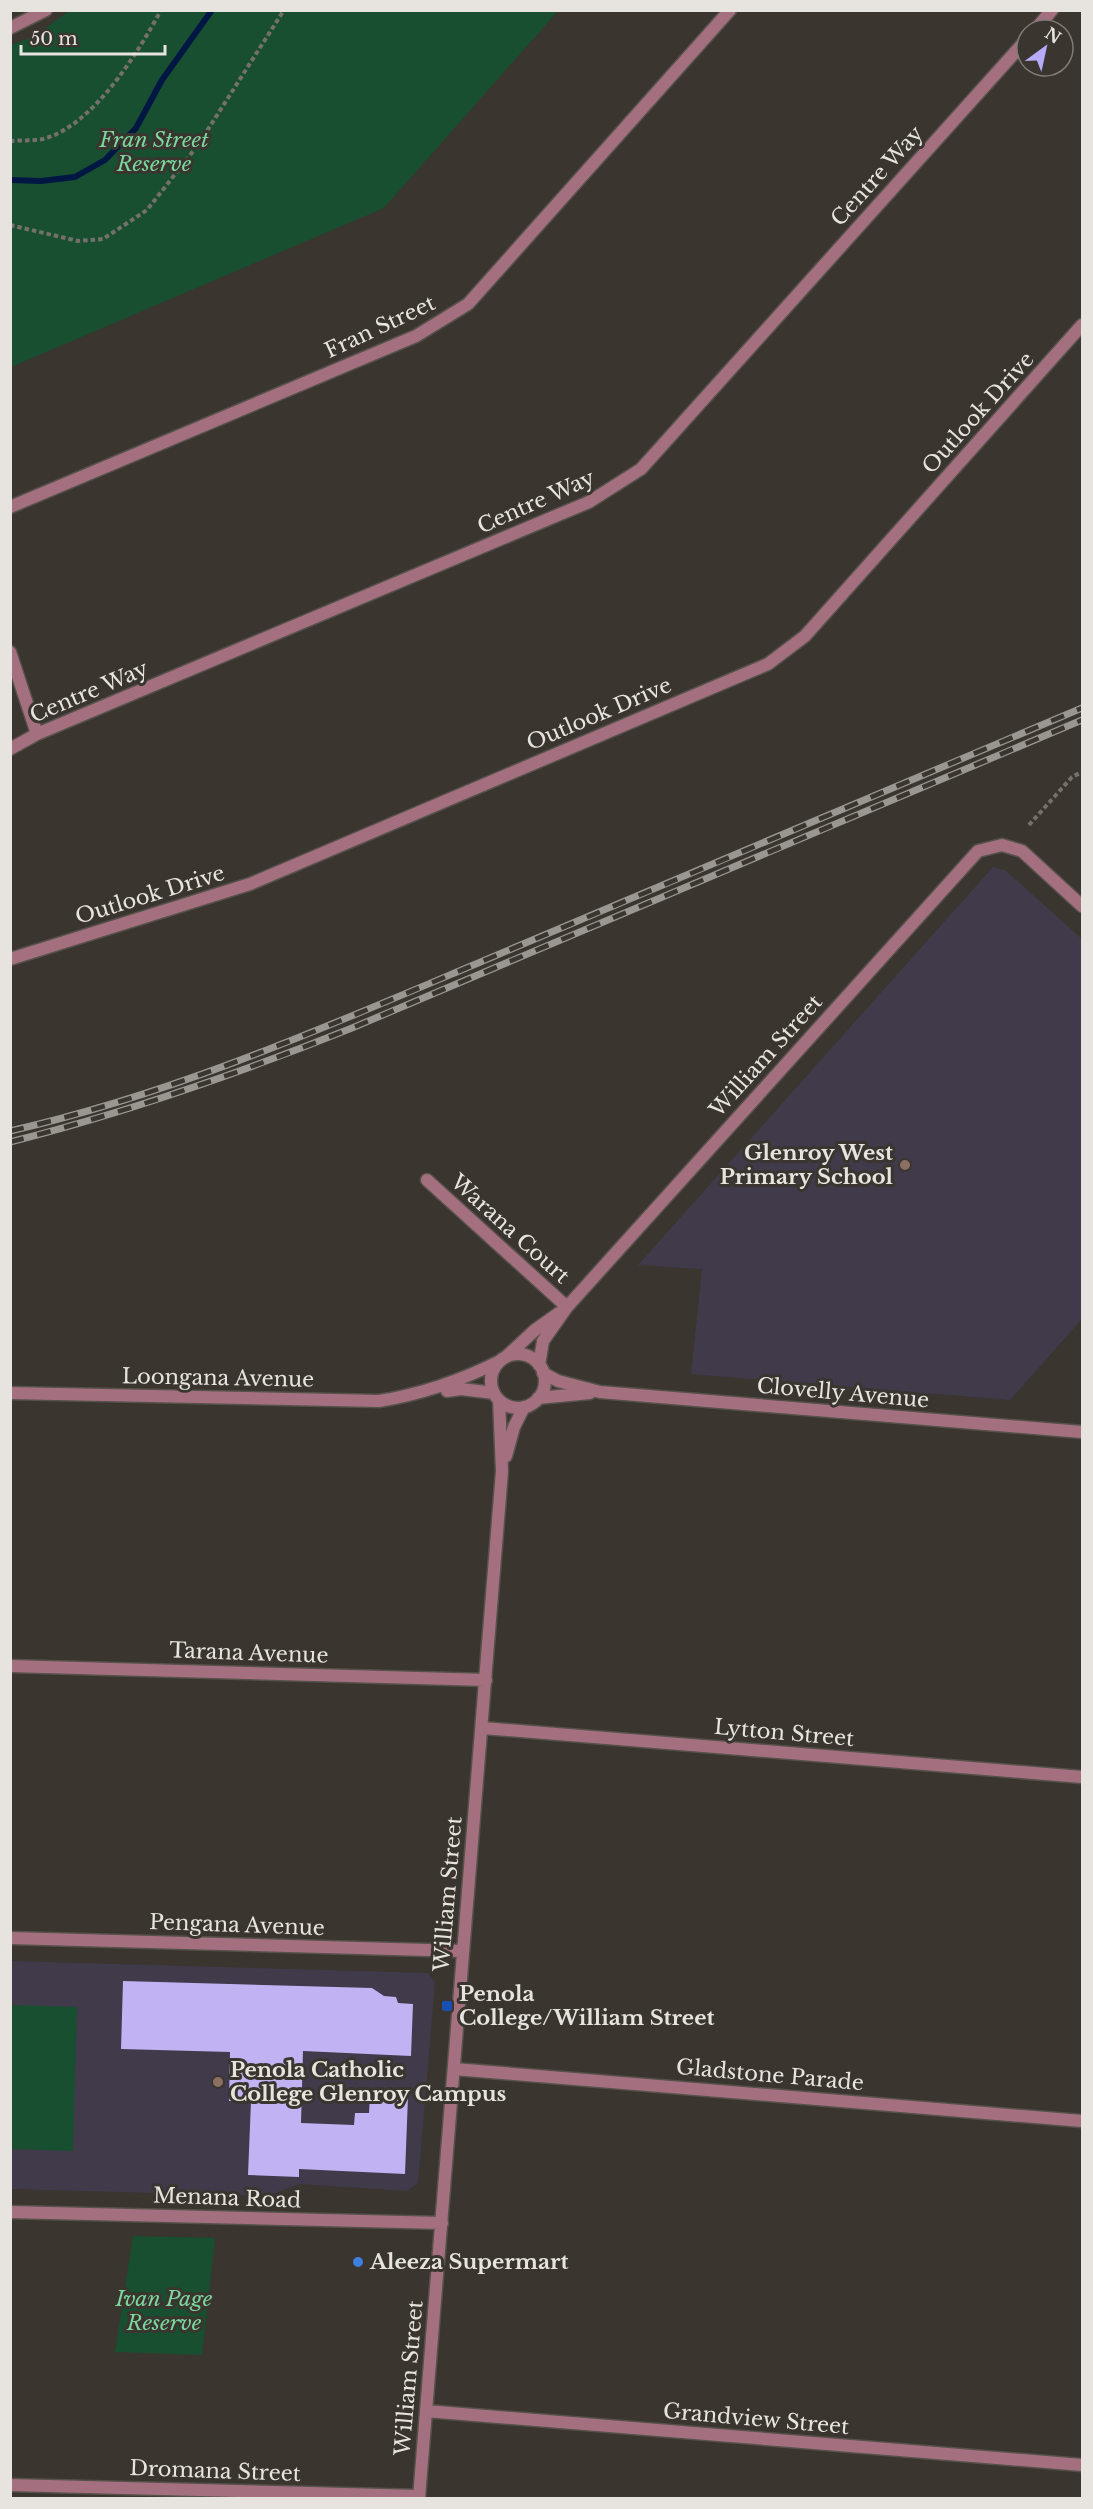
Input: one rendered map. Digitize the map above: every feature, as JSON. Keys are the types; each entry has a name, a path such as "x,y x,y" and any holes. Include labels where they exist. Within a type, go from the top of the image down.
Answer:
{"street":[{"path":"10,28 27,22 46,10"},
{"name":"Fran Street","path":"10,507 416,336 468,304 730,10"},
{"name":"Centre Way","path":"10,749 37,734 589,502 613,489 641,469 1015,52"},
{"name":"Outlook Drive","path":"10,959 250,884 768,664 805,636 1083,325"},
{"path":"10,652 37,734"},
{"name":"William Street","path":"541,1369 543,1341 567,1307 978,850 1002,846 1022,851 1083,906"},
{"name":"Warana Court","path":"427,1180 567,1307"},
{"name":"William Street","path":"504,1358 535,1330 567,1307"},
{"path":"525,1355 541,1369 544,1382 538,1398 525,1407 515,1408 496,1397 491,1376 504,1358 525,1355"},
{"name":"Loongana Avenue","path":"425,1393 462,1380 504,1358"},
{"name":"Clovelly Avenue","path":"541,1369 558,1381 600,1392 1083,1432"},
{"name":"Loongana Avenue","path":"10,1393 379,1401 461,1389 496,1397"},
{"name":"Clovelly Avenue","path":"538,1398 600,1392"},
{"name":"William Street","path":"419,2498 502,1472 496,1397"},
{"name":"William Street","path":"502,1472 514,1427 525,1407"},
{"name":"Tarana Avenue","path":"10,1666 486,1680"},
{"name":"Lytton Street","path":"483,1728 1083,1777"},
{"name":"Pengana Avenue","path":"10,1938 462,1951"},
{"name":"Gladstone Parade","path":"454,2069 1083,2121"},
{"name":"Menana Road","path":"10,2212 442,2223"},
{"name":"Grandview Street","path":"426,2411 1083,2465"},
{"name":"Dromana Street","path":"10,2485 419,2498"}],"path":[{"path":"10,141 42,139 68,129 90,112 125,66 161,10"},
{"path":"10,225 69,240 103,238 147,210 198,145 284,10"},
{"path":"1029,825 1072,777 1083,772"}],"shaded area":[{"name":"Glenroy West Primary School","path":"993,867 1005,870 1082,939 1082,1319 1010,1400 691,1374 702,1269 638,1265"},
{"name":"Penola Catholic College Glenroy Campus","path":"11,1961 428,1973 435,1982 418,2183 407,2191 300,2184 267,2196 11,2189"}],"green space":[{"name":"Fran Street Reserve","path":"70,10 558,11 384,208 11,367 11,45 35,36"},
{"path":"11,2005 77,2007 73,2151 11,2149"},
{"name":"Ivan Page Reserve","path":"133,2236 215,2238 202,2355 115,2352"}],"building":[{"path":"123,1981 372,1988 384,1996 396,1997 398,2003 413,2004 411,2056 303,2051 301,2123 354,2125 355,2113 369,2113 370,2095 408,2097 405,2174 299,2169 299,2177 248,2175 251,2101 229,2101 230,2052 121,2049"}],"waterway":[{"path":"10,180 41,181 75,177 105,160 136,128 162,80 212,10"}],"railway":[{"path":"10,1131 133,1097 194,1077 313,1032 1082,708"},
{"path":"10,1142 141,1105 310,1045 1082,720"}],"place":[{"name":"Glenroy West Primary School","path":"905,1165"},
{"name":"Penola College/William Street","path":"447,2006"},
{"name":"Penola Catholic College Glenroy Campus","path":"218,2082"},
{"name":"Aleeza Supermart","path":"358,2262"}]}
